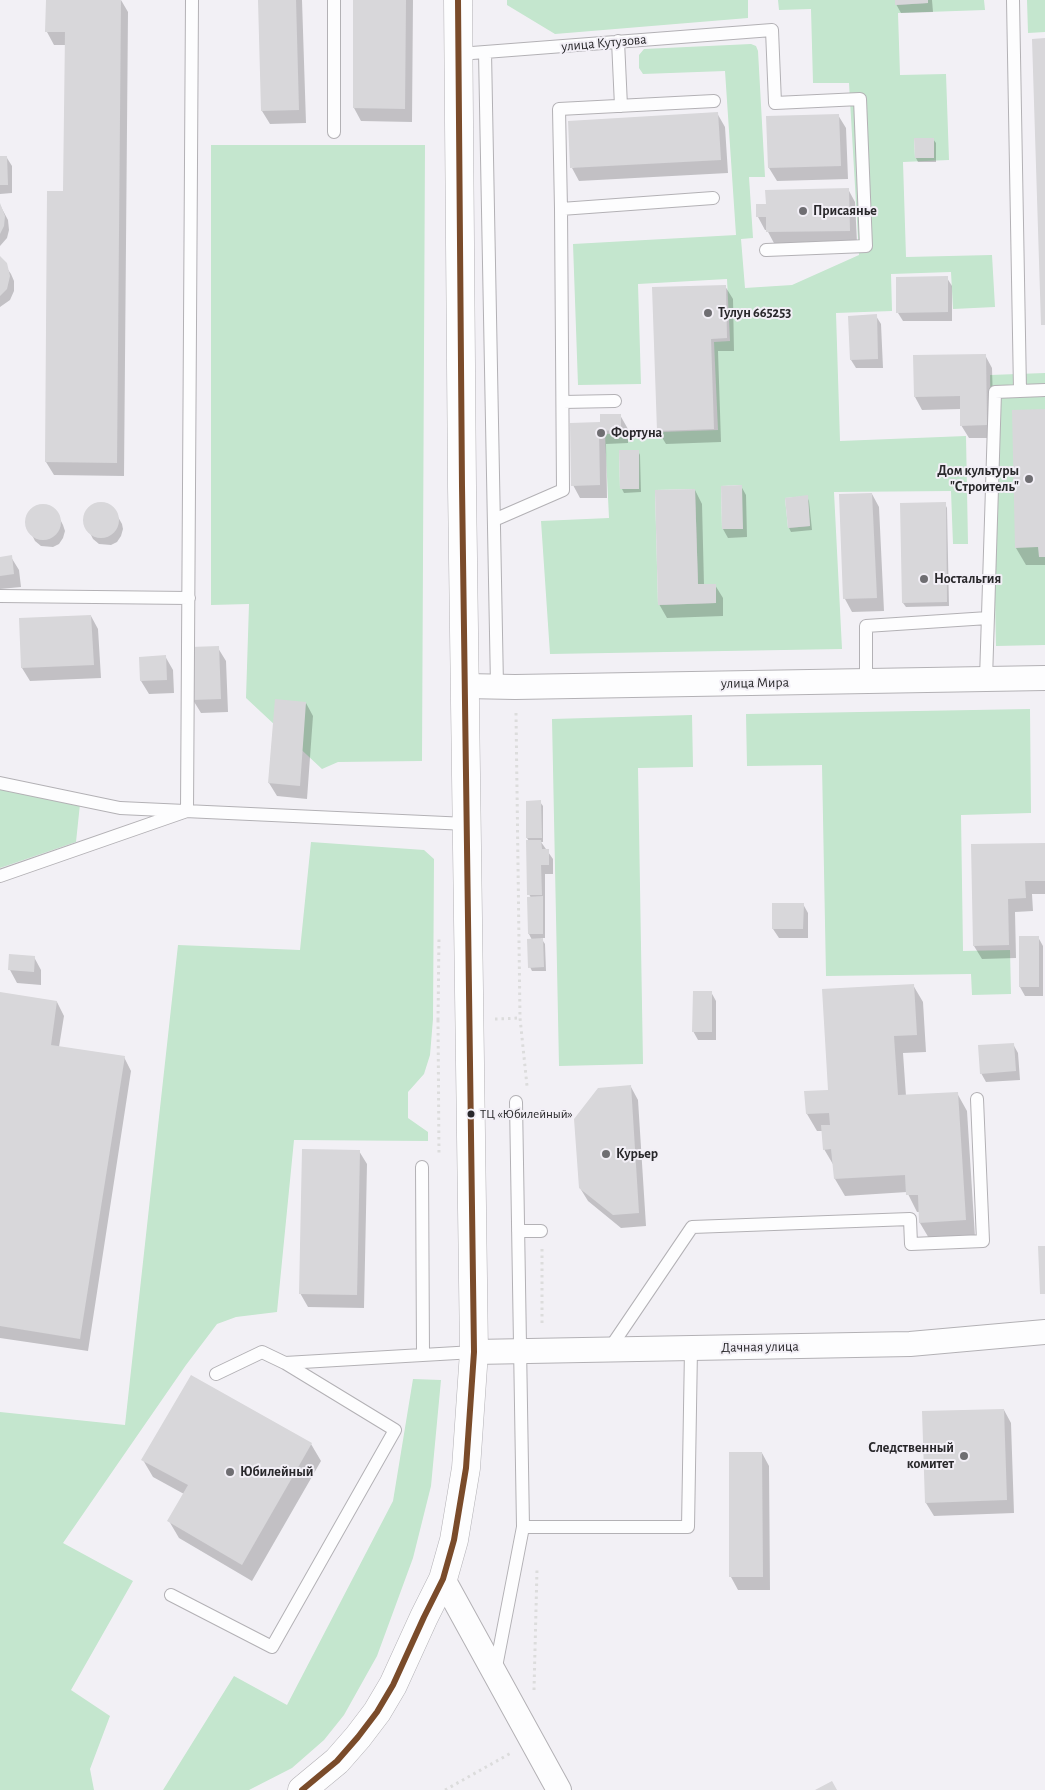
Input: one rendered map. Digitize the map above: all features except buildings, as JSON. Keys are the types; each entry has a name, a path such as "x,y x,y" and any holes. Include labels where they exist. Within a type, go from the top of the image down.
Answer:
{"highway":[{"path":"302,1790 337,1761 358,1737 377,1712 397,1676 443,1579 454,1540 466,1468 474,1352 462,486 472,53 458,0"}],"street":[{"name":"улица Мира","path":"466,686 506,687 1045,678"},
{"name":"Дачная улица","path":"474,1352 910,1344 1045,1332"},
{"path":"443,1579 559,1790"}],"lane":[{"path":"187,811 192,0"},
{"path":"334,0 334,132"},
{"path":"1013,0 1020,390"},
{"name":"улица Кутузова","path":"472,53 772,30 775,103 860,99 866,246 766,250"},
{"path":"618,41 621,106"},
{"path":"472,53 494,520 506,687"},
{"path":"494,520 563,490 559,109 714,101"},
{"path":"561,209 713,198"},
{"path":"986,679 995,392 1045,390"},
{"path":"563,402 616,401"},
{"path":"0,596 189,598"},
{"path":"866,681 866,626 988,618"},
{"path":"0,783 120,808 467,824"},
{"path":"0,876 187,811"},
{"path":"608,1350 692,1227 910,1219 911,1244 983,1241 977,1099"},
{"path":"495,1673 523,1527 516,1102"},
{"path":"422,1167 423,1356"},
{"path":"518,1231 541,1231"},
{"path":"523,1527 688,1526 691,1349"},
{"path":"171,1595 272,1647 395,1430 285,1363 262,1352 216,1374"},
{"path":"285,1363 474,1352"}],"path":[{"path":"506,687 520,1018 528,1096"},
{"path":"444,1790 532,1741"}],"green space":[{"path":"507,0 748,0 748,18 555,34 507,5"},
{"path":"778,0 895,0 896,5 928,3 928,0 984,0 985,10 898,13 900,75 946,74 949,160 903,162 906,257 992,255 995,307 953,309 951,272 891,274 892,311 836,313 840,441 966,436 968,544 953,544 951,491 834,492 842,649 550,654 541,521 609,518 605,434 718,430 714,342 730,341 727,279 638,284 641,384 578,385 573,244 736,235 725,71 643,74 639,68 639,55 644,49 751,44 756,46 758,51 765,177 749,177 753,238 741,239 745,288 792,285 859,255 849,83 813,83 811,9 779,10","holes":["914,139 934,139 934,158 915,158","619,450 639,450 639,488 620,489","742,485 722,529 721,486","695,489 698,584 716,584 716,603 658,605 655,490","807,496 810,526 788,528 785,498"]},
{"path":"1027,0 1045,0 1045,32 1028,33"},
{"path":"211,145 425,145 422,761 338,762 322,769 246,698 249,604 211,605"},
{"path":"1045,373 1045,645 996,646 990,375"},
{"path":"1030,709 1031,813 961,815 963,951 1010,950 1011,994 972,995 971,974 826,976 822,765 747,766 746,714"},
{"path":"692,715 693,767 638,768 643,1064 559,1066 552,719"},
{"path":"0,784 80,804 76,842 0,868"},
{"path":"311,842 424,850 434,859 433,1019 430,1055 424,1074 408,1092 408,1118 428,1132 428,1141 294,1140 277,1312 236,1317 217,1324 186,1365 63,1543 133,1581 71,1690 110,1716 90,1769 94,1790 0,1790 0,1412 125,1425 178,945 300,950"},
{"path":"413,1379 441,1380 431,1486 413,1558 377,1656 344,1715 324,1740 292,1768 249,1790 163,1790 234,1676 287,1705 393,1501"}],"transit line":[{"path":"302,1790 337,1761 358,1737 377,1712 393,1685 443,1579 454,1540 466,1468 474,1352 462,486 458,0"}],"place":[{"name":"Присаянье","path":"803,211"},
{"name":"Тулун 665253","path":"708,313"},
{"name":"Фортуна","path":"601,433"},
{"name":"Дом культуры \"Строитель\"","path":"1029,479"},
{"name":"Ностальгия","path":"924,579"},
{"name":"ТЦ «Юбилейный»","path":"471,1114"},
{"name":"Курьер","path":"606,1154"},
{"name":"Следственный комитет","path":"964,1456"},
{"name":"Юбилейный","path":"230,1472"}]}
